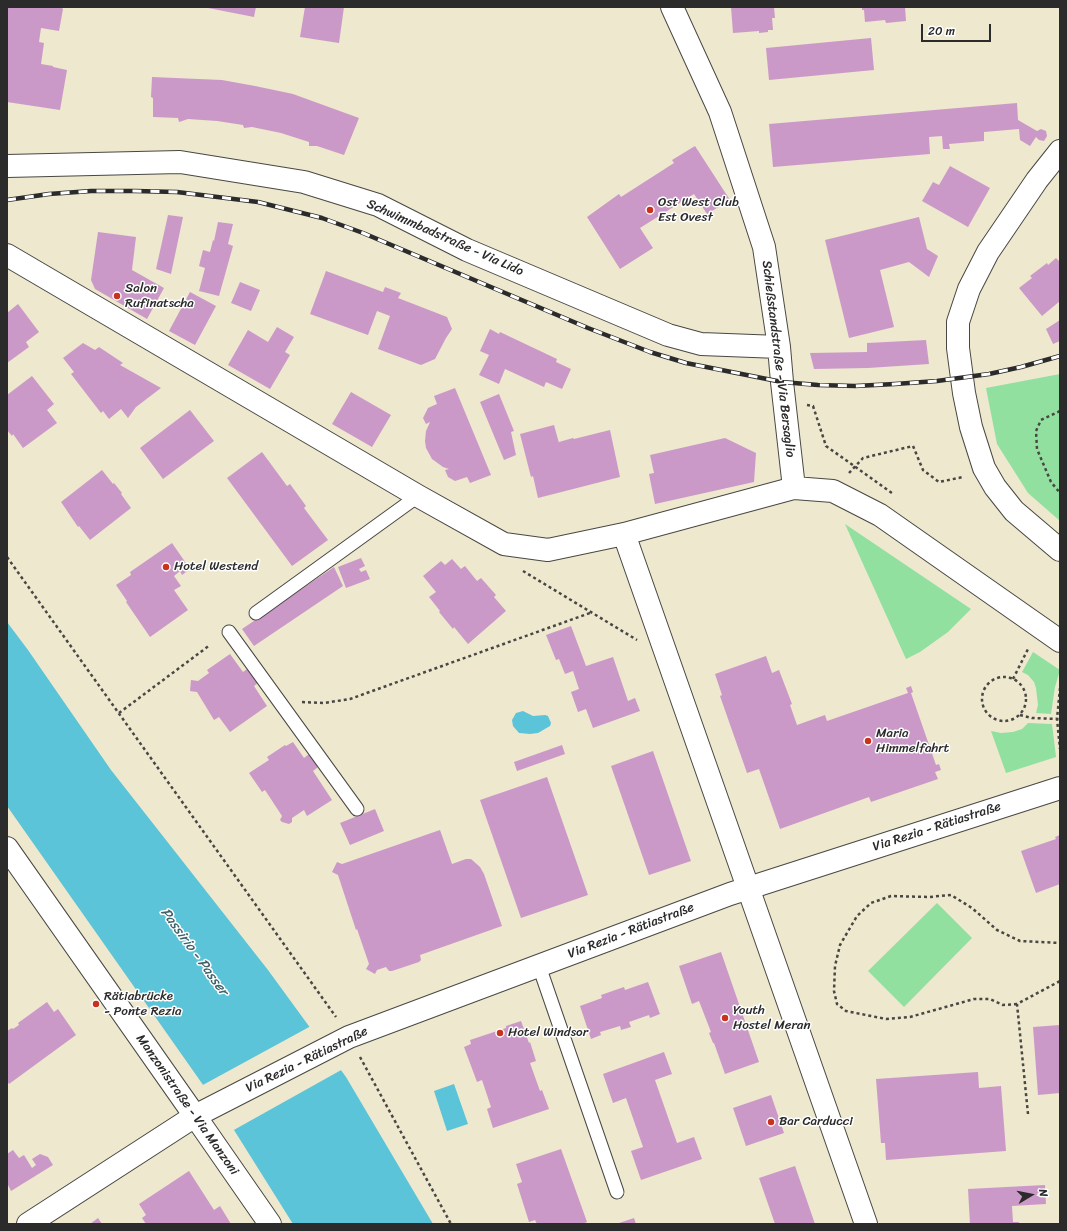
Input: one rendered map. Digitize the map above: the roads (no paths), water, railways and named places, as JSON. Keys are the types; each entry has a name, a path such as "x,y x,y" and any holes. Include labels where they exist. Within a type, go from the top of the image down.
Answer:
{"street":[{"name":"Schießstandstraße - Via Bersaglio","path":"672,7 720,112 764,247 779,348 794,488"},
{"path":"1060,151 1037,180 988,252 969,290 958,322 958,348 964,392 971,427 984,468 995,486 1014,511 1060,550"},
{"name":"Schwimmbadstraße - Via Lido","path":"7,166 180,162 304,182 378,205 467,250 668,335 701,344 779,348"},
{"path":"7,255 418,496 504,544 548,550 624,534 794,488 833,491 880,514 1060,640"},
{"path":"624,534 866,1224"},
{"name":"Via Rezia - Rätiastraße","path":"28,1224 204,1111 341,1042 748,888 1060,788"},
{"name":"Manzonistraße - Via Manzoni","path":"7,848 204,1111 270,1224"}],"lane":[{"path":"256,613 418,496"},
{"path":"229,632 358,809"},
{"path":"539,966 617,1192"}],"water":[{"name":"Passirio - Passer","path":"7,622 111,770 268,970 346,1077 433,1224 293,1224 234,1130 7,806"},
{"path":"523,711 533,716 548,716 551,723 550,726 538,733 519,733 513,726 512,720 516,713"},
{"path":"454,1084 468,1124 447,1131 434,1091"}],"railway":[{"path":"7,200 49,194 91,191 135,191 177,192 258,202 322,218 363,233 588,328 650,352 686,363 782,382 855,386 937,381 989,374 1060,356"}],"place":[{"name":"Ost West Club Est Ovest","path":"650,210"},
{"name":"Salon Rufinatscha","path":"117,296"},
{"name":"Hotel Westend","path":"166,567"},
{"name":"Maria Himmelfahrt","path":"868,741"},
{"name":"Rätiabrücke - Ponte Rezia","path":"96,1004"},
{"name":"Youth Hostel Meran","path":"725,1018"},
{"name":"Hotel Windsor","path":"500,1033"},
{"name":"Bar Carducci","path":"771,1122"}]}
